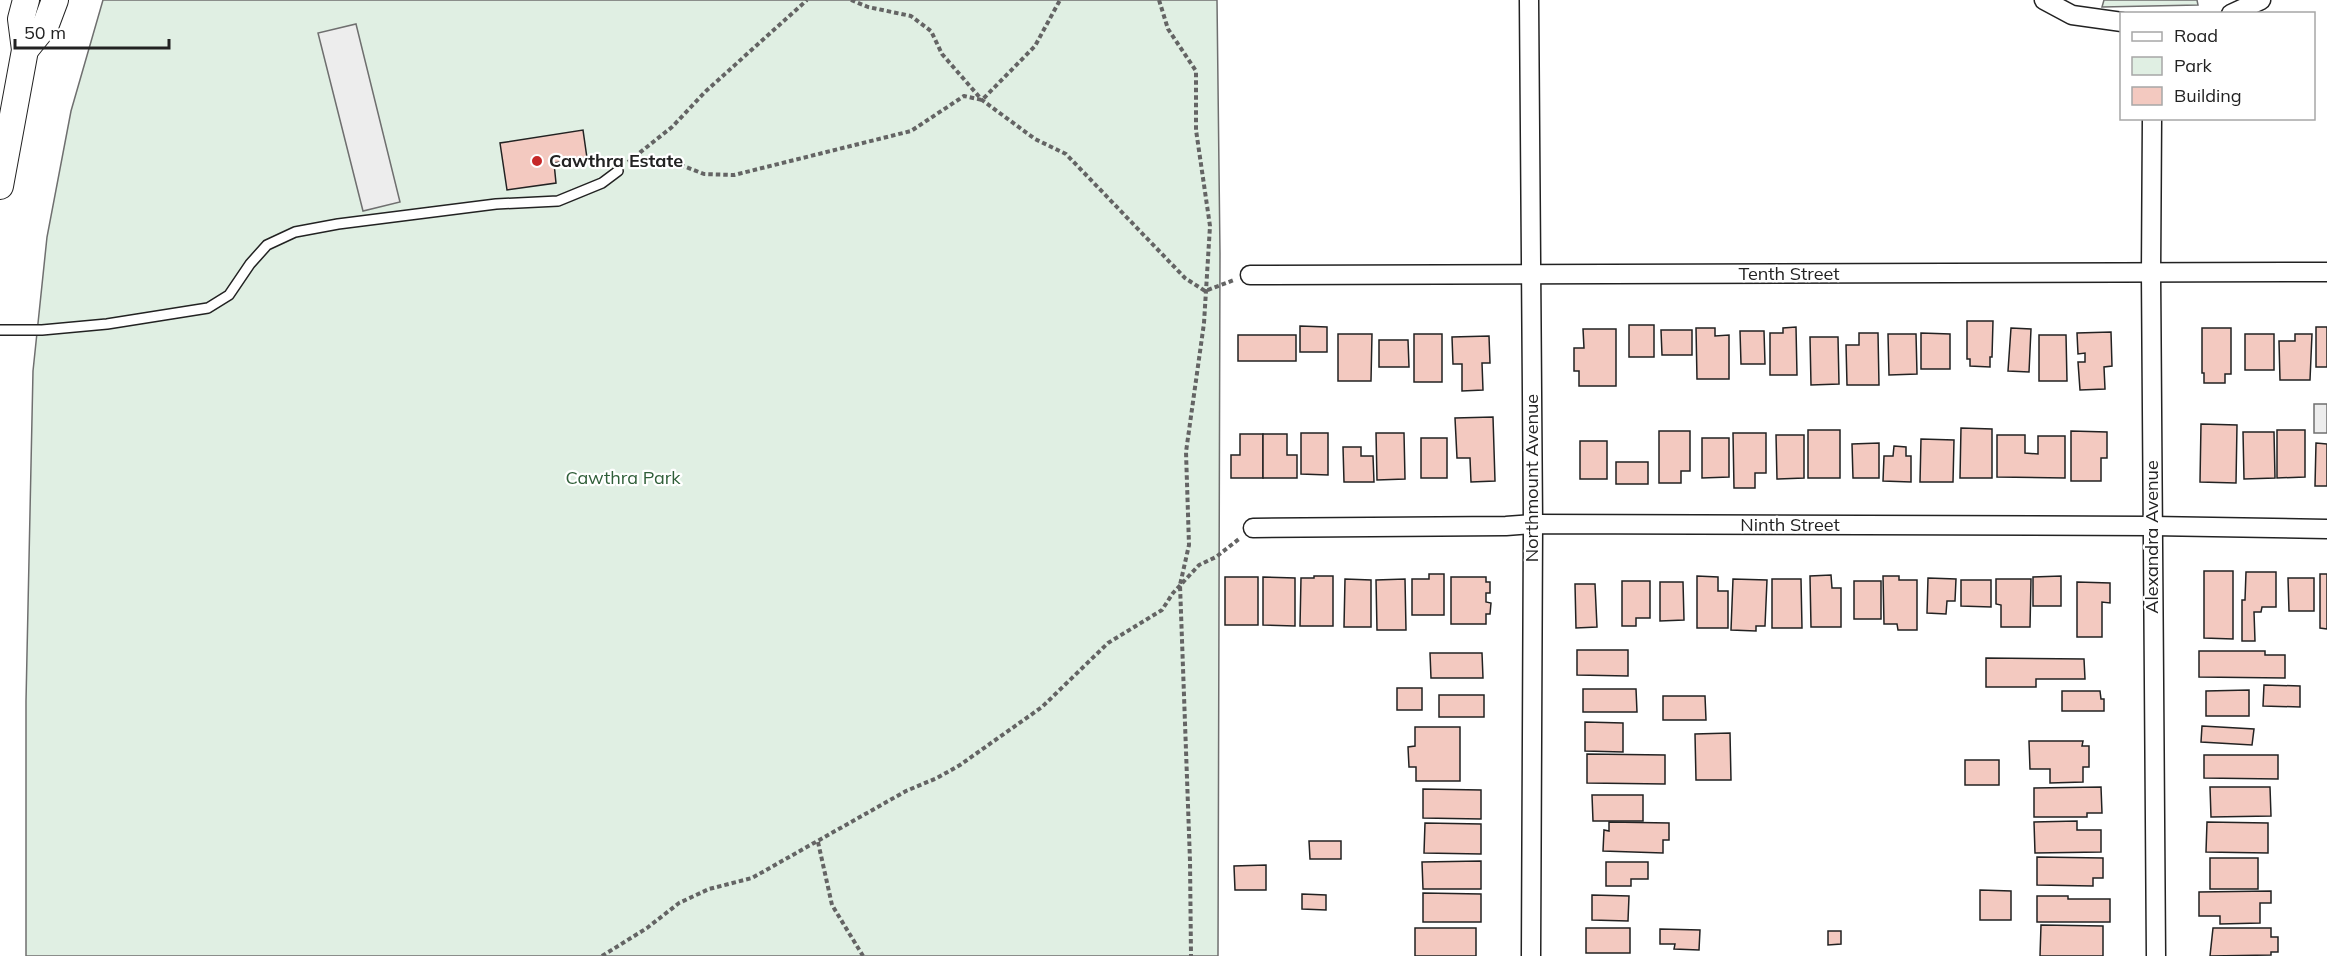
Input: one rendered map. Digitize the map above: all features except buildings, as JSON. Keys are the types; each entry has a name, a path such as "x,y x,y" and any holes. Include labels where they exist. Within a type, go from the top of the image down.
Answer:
{"main road":[{"path":"0,186 25,50 21,19 26,0"},
{"path":"25,50 46,24 55,0"}],"street":[{"name":"Northmount Avenue","path":"1529,0 1533,524 1531,956"},
{"path":"2044,0 2072,15 2120,22"},
{"path":"2235,12 2261,0"},
{"name":"Alexandra Avenue","path":"2152,120 2152,526 2156,956"},
{"name":"Tenth Street","path":"1250,275 2327,272"},
{"name":"Ninth Street","path":"1253,528 1533,524 2152,526 2327,529"}],"lane":[{"path":"0,330 42,330 107,324 208,308 229,295 250,264 267,245 295,232 338,224 496,204 558,201 602,183 618,171"}],"path":[{"path":"618,171 672,127 706,91 807,0"},
{"path":"851,0 868,7 911,16 931,31 942,54 982,100 1035,139 1066,154 1185,278 1205,291"},
{"path":"982,100 1035,46 1060,0"},
{"path":"1159,0 1168,28 1196,71 1196,130 1210,226 1204,323 1186,452 1189,545 1180,585 1190,861 1191,956"},
{"path":"618,171 663,158 704,174 734,175 911,131 964,96 982,100"},
{"path":"1205,291 1250,275"},
{"path":"602,956 647,928 679,903 709,889 752,878 906,791 938,778 960,765 1042,707 1108,643 1162,610 1180,585 1199,565 1216,557 1253,528"},
{"path":"818,842 832,905 863,956"}],"green space":[{"name":"Cawthra Park","path":"103,0 1217,0 1220,254 1218,956 26,956 26,701 33,371 47,237 71,111"},
{"path":"2104,0 2197,0 2198,5 2102,7"}],"shaded area":[{"path":"356,24 400,202 363,211 318,33"},
{"path":"2314,404 2327,404 2327,433 2314,433"}],"place":[{"name":"Cawthra Estate","path":"537,161"}]}
